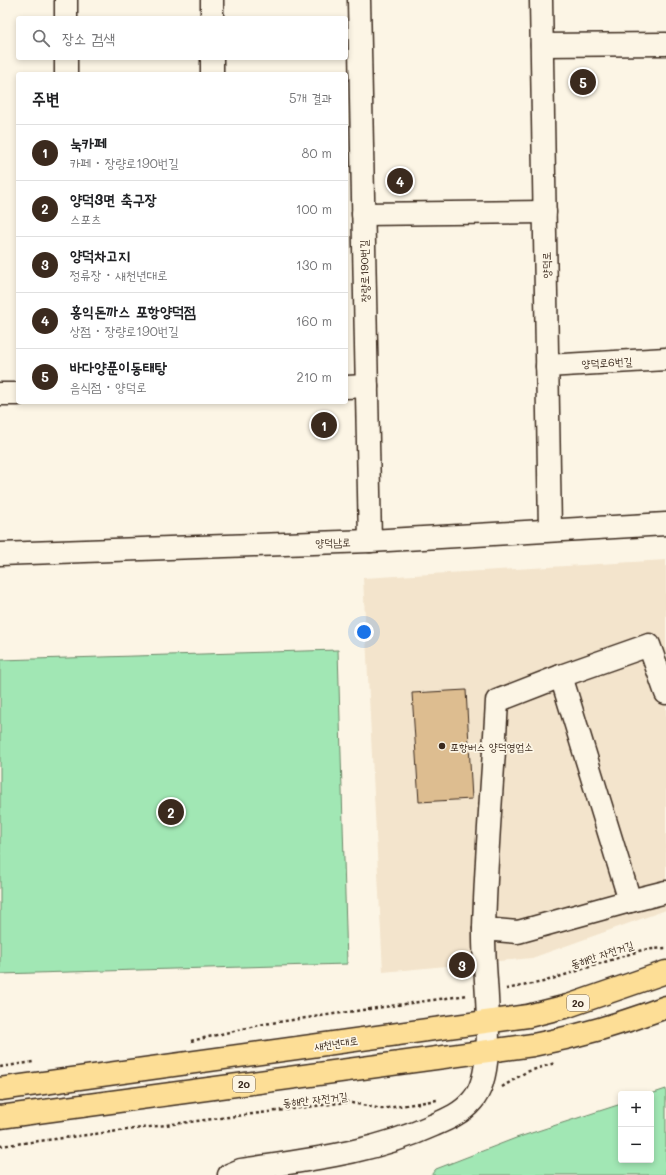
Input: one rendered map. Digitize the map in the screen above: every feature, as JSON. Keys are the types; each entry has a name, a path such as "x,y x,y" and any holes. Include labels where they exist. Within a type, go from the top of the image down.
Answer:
{"main road":[{"name":"새천년대로","path":"0,1089 528,1016 568,1006 666,972"},
{"name":"20","path":"0,1117 487,1051 576,1037 619,1025 666,1007"}],"street":[{"path":"66,0 66,16"},
{"path":"212,0 212,16"},
{"name":"장량로190번길","path":"359,0 363,214 356,387 370,541"},
{"name":"양덕로","path":"541,0 550,530"},
{"path":"542,45 666,44"},
{"path":"66,60 66,72"},
{"path":"212,60 212,72"},
{"path":"363,214 544,212"},
{"name":"양덕로6번길","path":"548,366 666,359"},
{"path":"0,394 16,394"},
{"name":"양덕남로","path":"0,554 370,541 666,524"},
{"path":"229,1175 241,1170 354,1152 383,1145 414,1134 450,1118 463,1110 476,1095 484,1072 487,1051 484,929 497,701 561,676 658,645 666,693"},
{"path":"561,676 630,901"},
{"path":"484,929 518,932 666,892"}],"path":[{"name":"동해안 자전거길","path":"184,1042 264,1024 486,993 543,982 642,950 666,948"},
{"path":"476,1095 496,1091 510,1080 526,1072 560,1061"},
{"path":"0,1067 38,1062"},
{"name":"동해안 자전거길","path":"0,1146 347,1102 382,1108 444,1099"}],"shaded area":[{"path":"666,560 666,910 532,958 383,972 363,578"}],"green space":[{"path":"338,650 347,964 0,974 0,660"},
{"path":"666,1089 666,1175 431,1175 436,1169 516,1138 618,1105 618,1163 654,1163 654,1093"}],"building":[{"name":"포항버스 양덕영업소","path":"466,690 472,799 419,802 412,693"}],"place":[{"name":"바다양푼이동태탕","path":"583,82"},
{"name":"홍익돈까스 포항양덕점","path":"400,181"},
{"name":"눅카페","path":"324,425"},
{"name":"포항버스 양덕영업소","path":"442,746"},
{"name":"양덕3면 축구장","path":"171,812"},
{"name":"양덕차고지","path":"462,965"}]}
